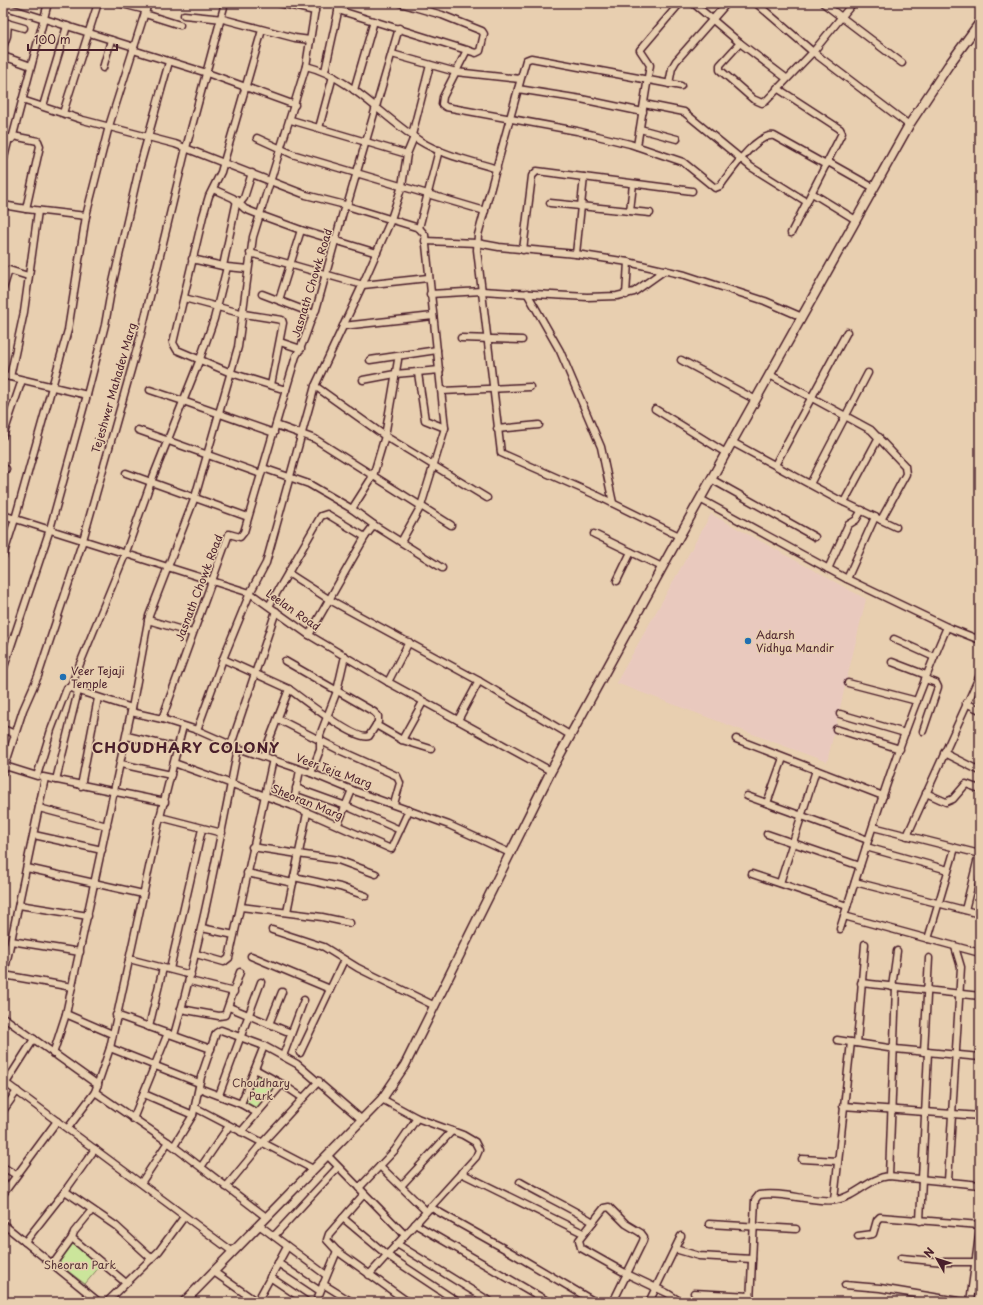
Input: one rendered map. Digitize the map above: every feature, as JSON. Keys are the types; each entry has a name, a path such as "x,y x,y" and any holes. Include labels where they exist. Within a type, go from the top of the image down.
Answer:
{"main road":[{"path":"188,1301 266,1217 382,1099 405,1065 550,771 679,536 909,125 948,66 980,22"}],"street":[{"path":"3,162 8,137 22,100 48,3"},
{"path":"63,113 98,3"},
{"path":"118,3 180,25"},
{"path":"3,556 15,519 51,386 68,330 86,216 108,126 148,3"},
{"name":"Tejeshwer Mahadev Marg","path":"4,769 5,759 38,676 83,539 140,338 186,148 208,74 225,3"},
{"path":"279,3 314,11"},
{"path":"53,1054 66,1014 88,916 127,736 148,620 195,497 220,414 244,314 250,252 260,215 291,120 306,66 316,3"},
{"path":"325,71 340,3"},
{"path":"338,10 477,53 480,51 484,34 482,31 442,15 400,3"},
{"path":"637,146 650,65 640,50 680,3"},
{"path":"694,3 740,43 786,78"},
{"path":"669,84 672,68 676,61 727,3"},
{"path":"756,3 813,52 909,125"},
{"path":"823,3 902,63"},
{"path":"740,43 720,65 720,70 758,102 766,101 786,78 813,52 853,3"},
{"path":"3,6 111,40 169,62 208,74 295,105"},
{"path":"184,15 222,19 262,30 310,40"},
{"path":"354,90 374,21"},
{"path":"3,47 7,36 5,23 24,28"},
{"path":"43,106 67,26"},
{"path":"399,28 347,206 419,228 424,232 428,278 440,370 445,428 421,506 401,542"},
{"path":"262,30 221,172 209,196 192,259 174,346 177,350 231,373 286,390"},
{"path":"103,68 111,40"},
{"path":"467,50 444,97 442,102 444,106 510,120 577,131 637,146 683,162 716,188 720,186 741,159 758,141 771,136 874,188"},
{"path":"392,54 456,72 520,79"},
{"path":"3,56 31,66"},
{"path":"679,536 613,503 497,452 497,429 477,243 524,62 528,58 584,66 681,86"},
{"path":"3,670 50,529 87,395 105,325 112,283 148,136 169,62"},
{"path":"197,730 250,593 266,563 315,386 378,253 391,219 402,186 407,154 413,136 430,65"},
{"path":"306,66 325,71 333,76 354,90 413,136 439,150 497,169"},
{"path":"319,128 333,76"},
{"path":"777,88 842,131 841,137 791,233"},
{"path":"518,89 581,99 643,112"},
{"name":"Jasnath Chowk Road","path":"22,100 186,148 306,195 345,205 326,276 301,349 296,356 242,535 238,537 228,534 162,718"},
{"path":"644,104 684,112 741,159 807,202"},
{"path":"291,120 407,154"},
{"path":"640,128 677,139"},
{"path":"8,137 38,141 40,146 26,210"},
{"path":"257,138 292,154 485,211"},
{"path":"419,228 439,150"},
{"path":"523,250 533,173 537,171 692,191"},
{"path":"37,776 60,703 67,688 70,688 126,552 151,482 200,359 217,306 238,202 244,198 252,174"},
{"path":"576,254 584,177"},
{"path":"630,211 633,184"},
{"path":"213,189 238,202 245,209 260,215 301,230 378,253"},
{"path":"812,193 856,220"},
{"path":"550,203 650,213"},
{"path":"3,205 26,210 86,216"},
{"path":"10,376 24,312 38,211"},
{"path":"279,300 301,230"},
{"path":"425,241 477,243 523,250 576,254 628,262 665,270 765,301 802,317"},
{"path":"250,252 326,276 363,285 428,278"},
{"path":"192,259 225,267 248,269"},
{"path":"626,295 628,262"},
{"path":"3,290 9,270 28,276"},
{"path":"430,294 482,291 587,297 626,295 634,292 665,270"},
{"path":"527,293 560,351 601,447 613,503"},
{"path":"262,294 314,314"},
{"path":"184,298 244,314 282,320 283,323 280,342 271,385"},
{"path":"343,326 433,316"},
{"path":"775,465 847,332"},
{"path":"461,338 522,340"},
{"path":"280,342 301,349"},
{"path":"370,360 437,350"},
{"path":"352,509 373,476 385,436 398,360"},
{"path":"681,360 756,400"},
{"path":"363,380 396,374 440,370"},
{"path":"418,372 425,420 445,428"},
{"path":"810,484 868,373"},
{"path":"3,375 87,395"},
{"path":"770,375 871,430 905,466 905,477 881,520"},
{"path":"3,436 22,380"},
{"path":"315,386 385,436 487,498"},
{"path":"442,391 530,387"},
{"path":"150,390 183,400 274,433"},
{"path":"655,410 726,453"},
{"path":"276,425 301,434 322,444 450,525"},
{"path":"497,429 540,425"},
{"path":"138,430 208,456 262,471 291,477 309,484 352,509 374,525 442,568"},
{"path":"844,502 879,437"},
{"path":"732,442 844,502 896,527"},
{"path":"126,473 248,517"},
{"path":"711,479 815,538"},
{"path":"700,499 847,579 947,627 980,640"},
{"path":"828,569 848,525 856,520 862,510"},
{"path":"269,606 319,519 324,514 365,537"},
{"name":"Leelan Road","path":"3,515 126,552 250,593 309,635 388,682 550,771"},
{"path":"847,579 874,517"},
{"path":"309,635 365,537 374,525"},
{"path":"594,534 662,567"},
{"path":"617,581 631,552"},
{"path":"288,573 330,600 479,681 570,735"},
{"path":"231,745 276,611"},
{"path":"148,620 192,633"},
{"path":"840,929 868,840 905,733 947,627"},
{"path":"894,639 934,657"},
{"path":"388,682 409,642"},
{"path":"311,773 320,750 320,740 337,691 346,656"},
{"path":"223,660 254,675 289,689 327,718 366,738 371,734 378,719 374,712 285,661"},
{"path":"892,662 926,677 936,683 938,687 923,731"},
{"path":"907,836 980,675"},
{"path":"458,720 479,681"},
{"path":"848,683 917,701"},
{"name":"Veer Teja Marg","path":"70,688 132,710 197,730 238,748 273,759 459,829 510,853"},
{"path":"263,756 289,689"},
{"path":"56,780 78,691"},
{"path":"81,786 98,698"},
{"path":"402,740 423,702"},
{"path":"966,703 980,710"},
{"path":"840,714 905,733"},
{"path":"278,719 399,778 400,783 394,804"},
{"path":"376,725 402,740 431,749"},
{"path":"68,1128 95,1092 110,1048 128,959 160,817 183,726"},
{"path":"3,729 15,734"},
{"path":"836,729 900,749"},
{"path":"127,736 177,748"},
{"path":"736,739 883,796"},
{"path":"133,1119 155,1065 171,1034 181,1009 190,978 222,833 238,748"},
{"path":"944,753 980,771"},
{"path":"767,803 783,758"},
{"path":"196,954 226,962 229,958 241,907 252,847 273,759"},
{"name":"Sheoran Marg","path":"174,763 231,785 265,795 293,806 338,824 391,849 410,810"},
{"path":"121,764 171,776"},
{"path":"4,769 114,793 165,802"},
{"path":"293,806 300,770"},
{"path":"780,884 816,770"},
{"path":"45,778 4,977 72,987"},
{"path":"926,793 946,802 953,799 966,784 980,789"},
{"path":"296,788 346,806 400,830"},
{"path":"338,824 352,790"},
{"path":"747,796 868,840"},
{"path":"39,808 107,826"},
{"path":"287,912 307,812"},
{"path":"160,817 222,833"},
{"path":"873,827 979,854 965,910"},
{"path":"149,1027 167,968 202,829"},
{"path":"767,834 860,866"},
{"path":"34,835 102,850"},
{"path":"252,847 338,860 376,874"},
{"path":"866,847 948,870"},
{"path":"928,939 955,848"},
{"path":"27,868 95,882 143,894"},
{"path":"247,873 340,887 366,896"},
{"path":"752,874 847,906"},
{"path":"855,882 939,902 980,914"},
{"path":"19,905 88,916"},
{"path":"241,907 287,912 350,923"},
{"path":"844,916 980,953"},
{"path":"202,928 234,936"},
{"path":"272,930 336,952 344,960 435,1006"},
{"path":"11,941 80,952"},
{"path":"834,1200 843,1106 854,1042 865,944"},
{"path":"948,1181 957,1055 961,962 955,947"},
{"path":"889,1176 895,1049 894,987 897,951"},
{"path":"251,956 330,990"},
{"path":"920,1221 926,1052 926,991 929,958"},
{"path":"128,959 167,968 190,978 234,992"},
{"path":"300,1053 344,960"},
{"path":"181,1009 222,1016 225,1015 240,972"},
{"path":"219,1096 261,982"},
{"path":"861,983 980,996"},
{"path":"269,1024 282,992"},
{"path":"283,1056 304,1000"},
{"path":"229,1007 291,1033"},
{"path":"66,1014 112,1034"},
{"path":"116,1015 211,1049"},
{"path":"3,1017 98,1085"},
{"path":"141,1183 194,1115 199,1085 216,1033 221,1030 264,1046 305,1069 361,1119"},
{"path":"34,1039 4,1082 68,1128 184,1217 233,1252"},
{"path":"836,1040 895,1049 980,1057"},
{"path":"241,1104 264,1046"},
{"path":"110,1048 155,1065 219,1096 241,1104 257,1113"},
{"path":"255,1069 303,1098"},
{"path":"226,1187 263,1142 319,1081"},
{"path":"241,1132 282,1084"},
{"path":"3,1111 17,1092"},
{"path":"95,1092 171,1144 266,1217"},
{"path":"144,1094 194,1115"},
{"path":"369,1275 476,1157 479,1150 475,1142 452,1131 417,1118 382,1099"},
{"path":"843,1106 980,1116"},
{"path":"196,1108 313,1169"},
{"path":"359,1188 404,1140 417,1118"},
{"path":"3,1194 57,1121"},
{"path":"201,1167 229,1126"},
{"path":"401,1186 452,1131"},
{"path":"26,1242 95,1149"},
{"path":"327,1155 405,1235"},
{"path":"802,1159 838,1161"},
{"path":"380,1166 428,1209 595,1302"},
{"path":"3,1167 16,1175"},
{"path":"274,1236 338,1167"},
{"path":"461,1173 583,1233"},
{"path":"694,1293 750,1299 755,1200 759,1195 834,1200 849,1196 878,1179 889,1176 980,1185"},
{"path":"520,1182 549,1199 570,1208 593,1222"},
{"path":"65,1191 116,1226 152,1259"},
{"path":"364,1194 328,1236 329,1243 337,1251 369,1275 408,1302"},
{"path":"613,1302 627,1274 643,1241 643,1234 626,1224 609,1207 604,1208 583,1233 579,1240 581,1248 627,1274 681,1302"},
{"path":"53,1264 72,1238 74,1232 92,1210"},
{"path":"107,1302 152,1259 184,1217"},
{"path":"343,1218 387,1255 458,1302"},
{"path":"858,1236 873,1234 877,1220 880,1218 980,1227 977,1260 970,1302"},
{"path":"3,1224 99,1302"},
{"path":"415,1224 549,1302"},
{"path":"709,1224 796,1229"},
{"path":"259,1225 326,1275"},
{"path":"649,1302 681,1236"},
{"path":"72,1238 126,1283"},
{"path":"397,1244 491,1302"},
{"path":"214,1272 257,1302 287,1247"},
{"path":"675,1248 694,1255 752,1259"},
{"path":"316,1302 337,1251"},
{"path":"901,1258 938,1262 977,1260"},
{"path":"278,1263 320,1291"},
{"path":"270,1277 307,1302"},
{"path":"323,1284 352,1302"},
{"path":"844,1285 880,1288 964,1302"}],"shaded area":[{"name":"Adarsh Vidhya Mandir","path":"711,514 866,599 827,762 616,683"}],"green space":[{"name":"Choudhary Park","path":"255,1069 282,1084 257,1113 241,1104"},
{"name":"Sheoran Park","path":"72,1242 101,1265 85,1284 56,1262"}],"place":[{"name":"Adarsh Vidhya Mandir","path":"748,641"},
{"name":"Veer Tejaji Temple","path":"63,677"}],"district":[{"name":"CHOUDHARY COLONY","path":"186,748"}]}
